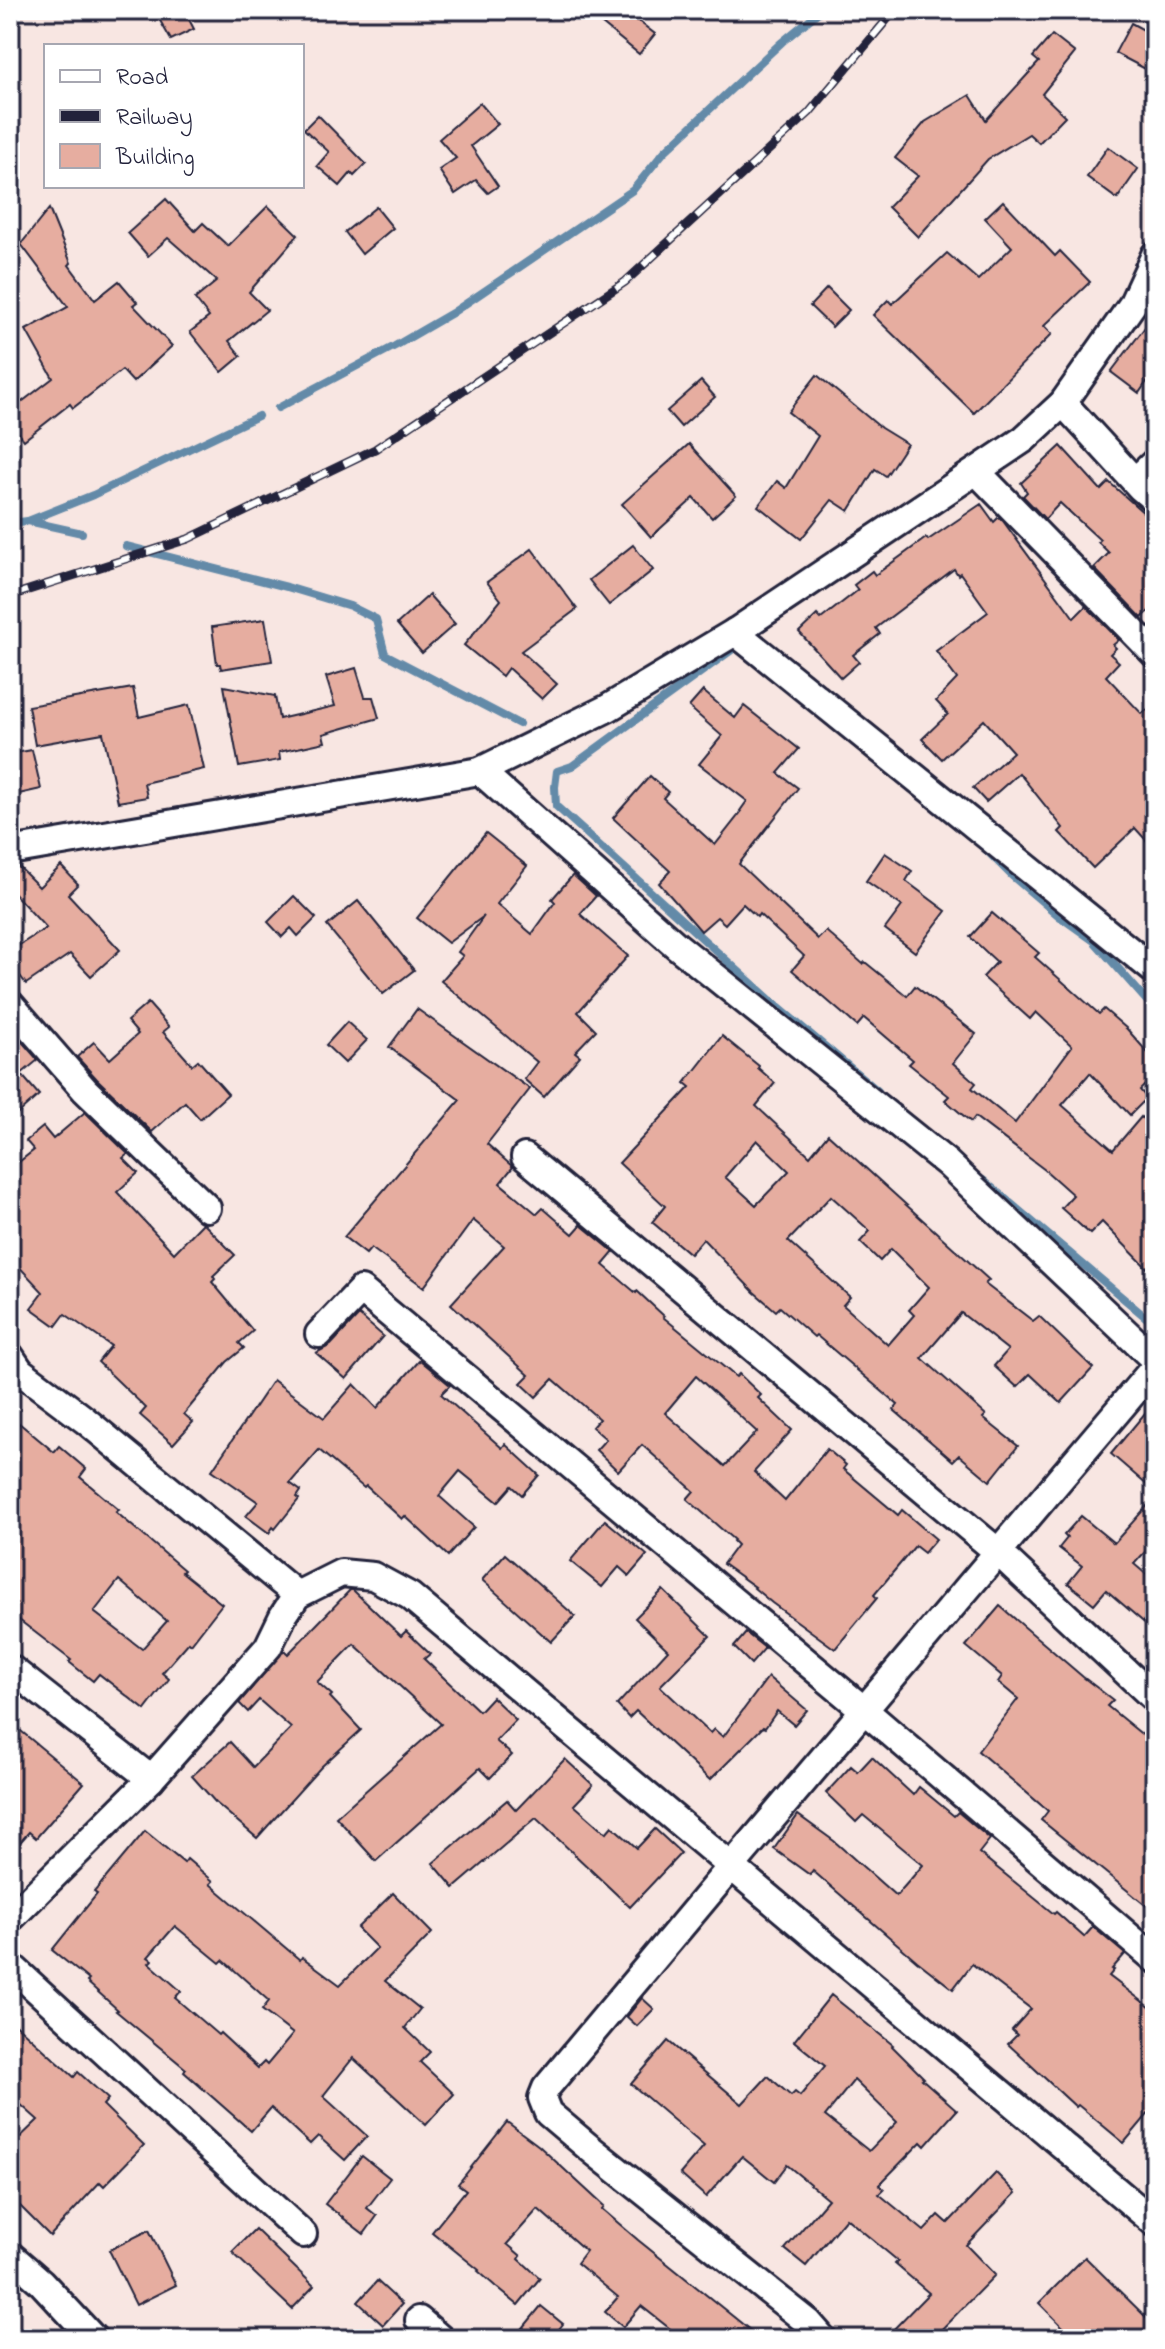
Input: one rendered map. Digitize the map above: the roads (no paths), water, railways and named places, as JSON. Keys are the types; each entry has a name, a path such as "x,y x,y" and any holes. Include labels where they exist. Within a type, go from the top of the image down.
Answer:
{"street":[{"path":"10,851 480,771 608,708 735,632 1024,439 1063,403 1132,305 1155,255"},
{"path":"1063,403 1155,500"},
{"path":"1135,481 1155,462"},
{"path":"977,472 1155,654"},
{"path":"735,632 1155,971"},
{"path":"480,771 677,946 947,1163 1155,1360"},
{"path":"10,1004 85,1090 207,1208"},
{"path":"525,1157 998,1552 1155,1699"},
{"path":"319,1334 361,1290 864,1710 1155,1959"},
{"path":"10,1356 20,1371 85,1420 297,1595"},
{"path":"823,2339 809,2323 548,2113 542,2098 546,2088 730,1868 1155,1367"},
{"path":"10,1919 151,1779 268,1647 297,1595 341,1573 373,1576 410,1596 1155,2223"},
{"path":"10,1668 151,1779"},
{"path":"10,1965 303,2234"},
{"path":"10,2255 41,2282 94,2339"},
{"path":"419,2320 441,2339"}],"waterway":[{"path":"278,408 452,313 633,190 664,152 782,42 821,10"},
{"path":"28,521 93,495 258,416"},
{"path":"10,523 28,521 82,533"},
{"path":"126,546 350,606 376,619 385,654 519,724"},
{"path":"742,646 740,644 572,766 557,771 556,806 777,1006 878,1091"},
{"path":"985,849 1059,916 1094,941 1155,1010"},
{"path":"983,1180 1155,1325"}],"railway":[{"path":"10,596 188,539 375,449 625,282 809,113 895,10"}]}
